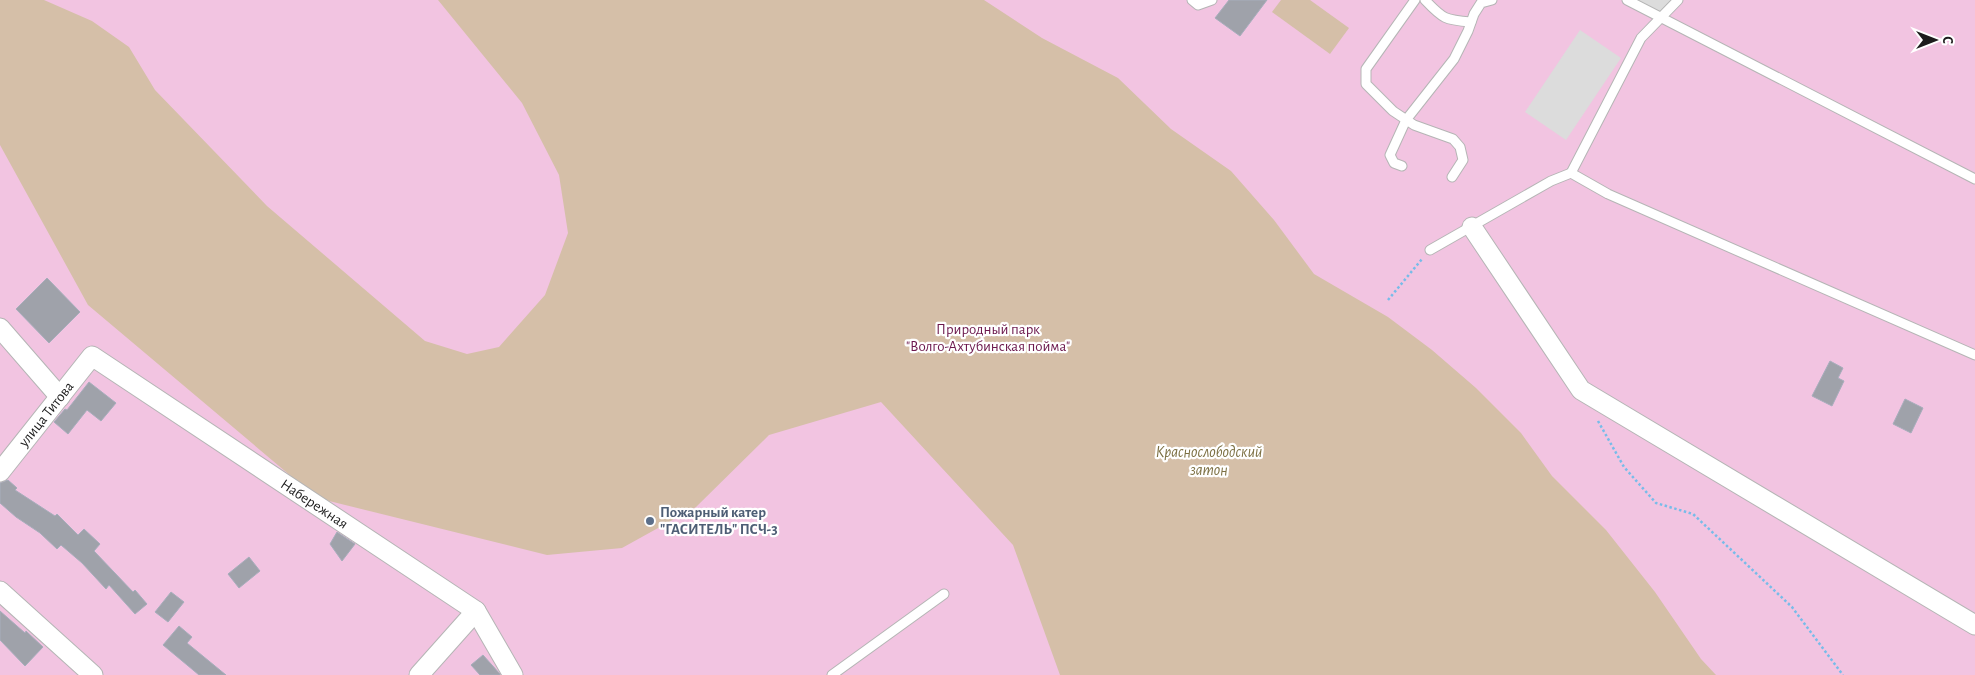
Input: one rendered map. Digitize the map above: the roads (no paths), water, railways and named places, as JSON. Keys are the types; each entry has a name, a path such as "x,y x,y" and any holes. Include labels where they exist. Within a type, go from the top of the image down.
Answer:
{"street":[{"path":"1472,227 1581,390 1975,625"},
{"path":"0,328 60,397"},
{"name":"улица Титова","path":"0,472 92,356"},
{"name":"Набережная","path":"92,356 476,611 513,675"},
{"path":"0,590 93,675"},
{"path":"419,675 476,611"}],"lane":[{"path":"1192,0 1198,5 1212,0"},
{"path":"1415,0 1366,69 1366,84 1393,111 1414,126 1453,139 1460,147 1463,160 1452,177"},
{"path":"1425,0 1441,17 1454,21 1471,22"},
{"path":"1402,166 1394,163 1390,155 1406,120 1454,59 1474,14 1481,3 1492,0"},
{"path":"1627,0 1975,179"},
{"path":"1430,250 1551,182 1571,173 1622,64 1641,38 1678,0"},
{"path":"1571,173 1608,194 1975,355"},
{"path":"832,675 944,594"}],"water":[{"name":"Краснослободский затон","path":"0,0 44,0 92,21 129,47 155,90 267,206 425,341 467,354 499,347 545,295 568,233 559,175 522,103 438,0 984,0 1042,38 1118,78 1171,129 1231,171 1274,220 1314,274 1388,317 1432,350 1476,388 1521,433 1552,476 1606,530 1655,592 1701,659 1716,675 1060,675 1013,545 881,402 769,435 696,507 622,548 547,555 317,498 88,305 0,145"},
{"path":"1281,0 1310,0 1349,28 1330,54 1272,12"}],"place":[{"name":"Пожарный катер \"ГАСИТЕЛЬ\" ПСЧ-3","path":"650,521"}],"park label":[{"name":"Природный парк \"Волго-Ахтубинская пойма\"","path":"988,338"}]}
